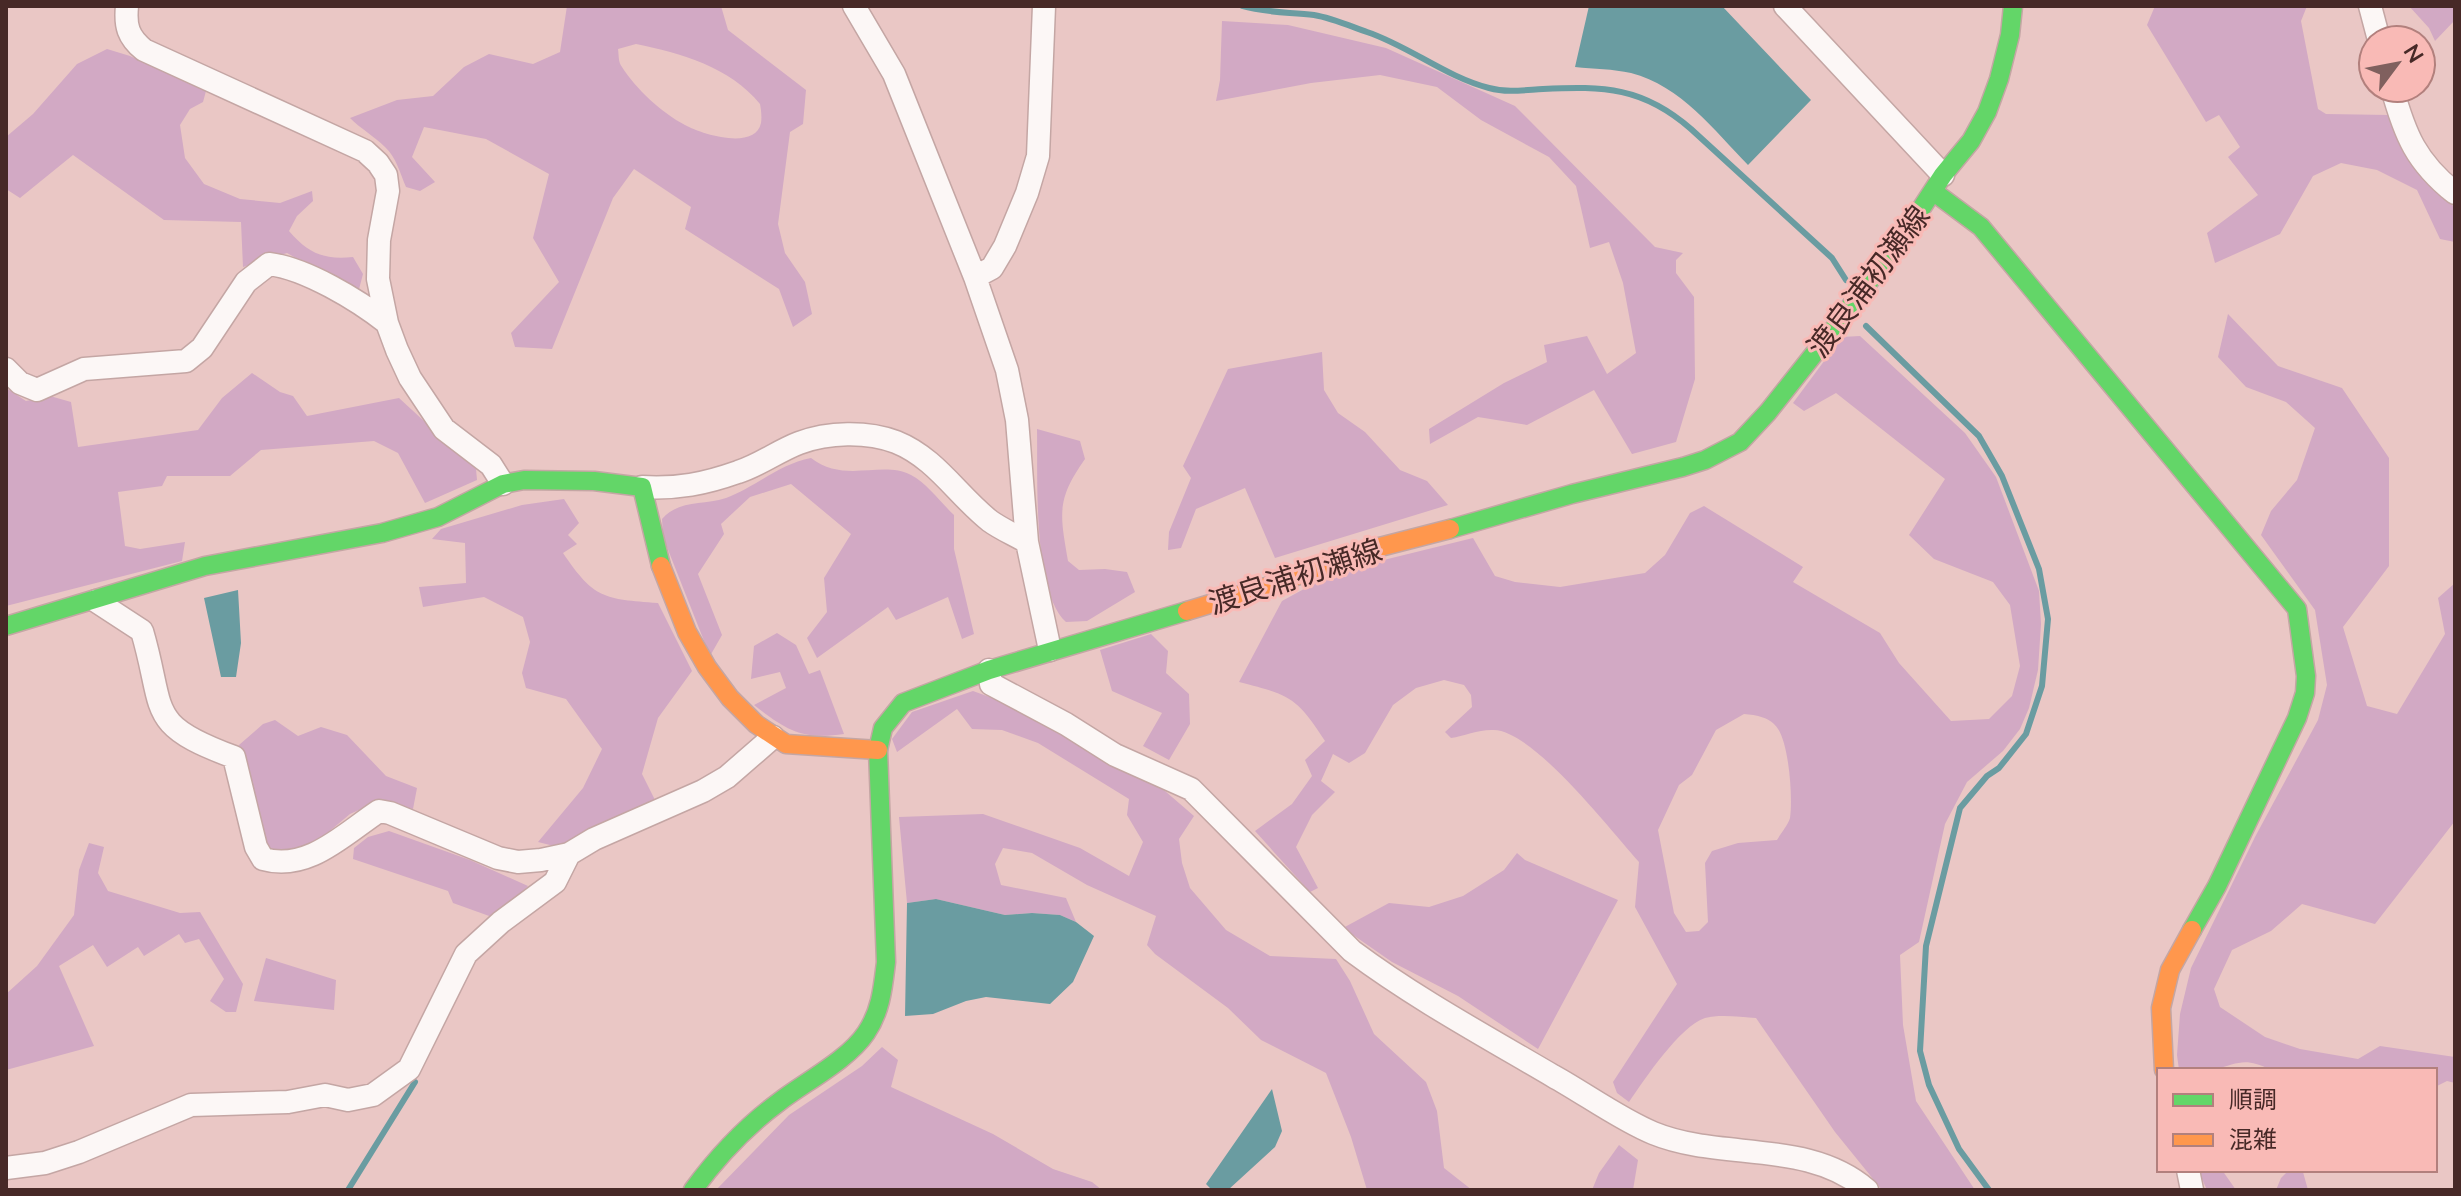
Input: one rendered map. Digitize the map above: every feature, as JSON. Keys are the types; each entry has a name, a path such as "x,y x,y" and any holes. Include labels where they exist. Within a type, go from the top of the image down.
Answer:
{"street":[{"path":"127,6 125,25 131,39 144,50 365,151 378,163 386,175 388,191 379,240 378,279 387,323 410,378 444,429 491,465 503,484"},
{"path":"854,6 894,74 975,277 1007,370 1015,407 1027,542 1050,650"},
{"path":"975,277 992,268 1005,246 1027,193 1038,156 1044,6"},
{"path":"1785,6 1938,184 1981,227 2297,609 2306,676 2305,693 2297,718 2217,886 2170,970 2161,1008 2164,1068"},
{"name":"渡良浦初瀬線","path":"693,1190 730,1143 776,1104 836,1062 865,1035 875,1017 882,995 886,962 878,750 883,728 903,703 989,670 1266,587 1368,550 1683,467 1720,454 1740,442 1829,335 1971,141 1987,112 1999,79 2010,35 2013,6"},
{"path":"2396,104 2412,145 2428,169 2455,193"},
{"path":"6,369 20,383 37,390 84,369 186,361 202,348 246,282 269,264 285,266 363,303 387,323"},
{"path":"6,626 205,566 382,533 438,517 503,484 524,480 594,481 674,489 742,471 799,443 828,436 866,435 897,442 924,458 949,479 990,521 1027,542"},
{"path":"642,487 647,521 693,641 708,669 737,706 773,737 786,744 878,750"},
{"path":"96,601 142,631 157,702 161,713 176,730 196,743 234,757 256,847 263,859 279,864 299,862 379,811 498,858 530,861 569,854 594,839 703,791 727,777 773,737"},
{"path":"989,670 991,684 1066,724 1115,755 1191,789 1352,951 1381,973 1505,1047 1652,1133 1696,1145 1810,1161 1838,1170 1867,1190"},
{"path":"6,1168 45,1163 79,1152 191,1105 288,1102 325,1095 348,1100 373,1095 409,1069 466,954 501,922 555,882 569,854"}],"shaded area":[{"path":"567,6 721,6 728,30 806,90 803,124 790,132 778,224 785,253 805,282 812,314 793,327 779,289 685,229 691,207 634,169 613,198 552,349 515,347 511,333 559,282 533,238 549,174 486,139 424,127 412,157 435,182 420,191 406,187 389,151 350,118 397,100 433,96 464,67 489,54 533,64 560,52","holes":["636,44 704,64 748,91 760,104 761,123 757,131 739,138 714,136 685,125 658,107 627,75 620,63 618,49"]},
{"path":"2155,6 2307,6 2301,21 2318,109 2326,114 2389,115 2413,167 2432,189 2455,207 2455,242 2440,239 2417,190 2377,170 2341,163 2313,176 2280,234 2215,263 2207,233 2258,195 2228,157 2240,147 2219,115 2206,122 2147,25"},
{"path":"2409,6 2455,6 2455,20 2437,39 2437,24 2425,24"},
{"path":"1222,21 1288,25 1386,48 1515,106 1655,247 1683,253 1676,260 1676,273 1694,297 1695,379 1676,442 1632,454 1594,390 1527,425 1478,417 1430,444 1429,429 1504,383 1547,362 1544,345 1587,336 1607,374 1636,353 1623,283 1609,242 1590,248 1576,186 1549,157 1481,120 1437,87 1380,75 1311,83 1216,101 1220,80"},
{"path":"107,49 130,56 206,91 203,102 190,109 180,125 185,158 204,184 240,199 280,203 312,191 313,201 297,216 289,231 317,253 353,257 363,274 358,293 287,253 243,267 241,222 164,220 73,155 20,198 6,189 6,137 33,114 77,64"},
{"path":"2228,314 2278,366 2342,388 2389,458 2389,566 2343,627 2367,706 2397,714 2445,634 2438,598 2455,583 2455,821 2375,924 2302,904 2271,931 2232,950 2214,989 2220,1007 2265,1037 2300,1049 2358,1059 2380,1046 2455,1057 2455,1083 2447,1081 2437,1086 2437,1068 2266,1068 2248,1062 2219,1068 2179,1068 2180,1014 2191,968 2255,837 2318,720 2327,685 2315,610 2261,535 2271,511 2297,480 2315,428 2286,402 2246,387 2218,357"},
{"path":"1860,336 1965,433 1996,477 2039,591 2041,624 2038,670 2029,708 2020,729 2003,751 1967,782 1945,824 1919,942 1900,955 1903,1025 1916,1101 1975,1190 1882,1190 1835,1132 1756,1018 1717,1016 1695,1023 1663,1055 1629,1102 1617,1093 1613,1082 1677,984 1635,907 1639,862 1571,785 1530,747 1511,735 1494,730 1451,738 1445,732 1472,707 1471,695 1464,685 1444,680 1416,688 1393,705 1365,753 1349,763 1333,754 1321,781 1335,792 1312,815 1296,847 1318,888 1310,892 1255,831 1292,804 1312,776 1305,760 1325,741 1306,715 1290,700 1269,690 1239,682 1282,601 1335,572 1473,538 1495,576 1515,582 1560,587 1645,573 1665,555 1690,513 1704,506 1803,567 1793,582 1880,633 1899,663 1951,721 1989,719 2012,696 2020,666 2010,605 1993,582 1934,559 1909,535 1945,479 1836,393 1804,411 1793,403 1842,337","holes":["1744,714 1763,717 1778,729 1782,737 1789,772 1790,818 1777,840 1738,843 1712,851 1705,863 1708,922 1699,931 1686,932 1674,913 1658,830 1679,785 1692,775 1716,730"]},
{"path":"1322,352 1324,390 1338,413 1365,432 1400,470 1427,481 1448,505 1275,558 1245,488 1196,509 1181,548 1168,550 1169,532 1191,478 1183,466 1228,369"},
{"path":"252,373 280,392 293,396 307,416 399,398 476,469 477,480 425,503 398,453 374,441 261,450 230,476 167,476 162,486 118,492 125,546 140,549 185,542 182,561 6,606 6,388 26,401 50,396 71,402 78,447 198,430 222,398"},
{"path":"1037,429 1080,441 1085,459 1069,486 1063,508 1068,561 1079,570 1127,572 1135,592 1087,621 1066,622 1055,607 1047,585 1039,532"},
{"path":"811,458 836,470 888,470 911,475 954,515 954,549 974,634 962,639 948,597 896,620 888,607 817,658 807,638 827,612 824,578 851,534 791,484 750,497 721,524 724,534 698,574 722,635 710,656 663,537 662,519 676,508 726,498 788,465"},
{"path":"564,499 579,523 568,535 577,544 563,553 574,568 583,580 602,594 658,603 692,671 658,718 642,774 655,800 558,847 538,842 583,788 602,749 566,699 526,688 522,673 530,642 523,617 484,597 423,607 419,587 466,583 465,543 432,539 441,529 522,505"},
{"path":"777,633 796,645 809,674 820,670 844,734 817,736 796,732 754,705 786,688 780,672 751,679 754,646"},
{"path":"1151,634 1168,651 1166,673 1189,694 1190,724 1169,760 1143,746 1162,713 1112,691 1100,650"},
{"path":"973,691 995,699 1165,791 1194,816 1179,839 1190,888 1226,930 1270,956 1336,959 1350,981 1374,1034 1426,1082 1437,1111 1444,1168 1472,1190 1367,1190 1351,1137 1326,1073 1261,1040 1228,1008 1155,954 1147,945 1156,916 1087,885 1032,853 1003,848 995,864 1001,885 1066,898 1076,922 1060,915 1005,915 936,899 907,903 899,817 983,814 1080,848 1129,876 1143,842 1127,815 1129,799 1038,743 1002,730 972,729 957,709 897,752 892,739 912,712"},
{"path":"275,720 298,736 321,727 347,735 386,776 417,788 413,809 376,802 350,814 319,840 290,854 269,854 260,835 239,745 263,724"},
{"path":"389,831 470,860 528,886 512,904 492,917 453,903 448,891 353,859 354,848 368,837"},
{"path":"89,843 104,847 98,873 108,891 180,913 200,912 243,984 236,1012 226,1012 210,1001 224,979 199,939 185,943 179,934 144,956 138,947 107,967 93,945 59,966 94,1046 6,1070 6,994 37,966 74,915 79,870"},
{"path":"1517,853 1525,860 1618,900 1538,1049 1458,996 1392,962 1343,928 1389,903 1429,907 1463,896 1504,870"},
{"path":"266,958 336,980 334,1010 254,1001"},
{"path":"882,1047 898,1060 891,1087 993,1134 1053,1169 1092,1182 1102,1190 716,1190 789,1115 862,1066"},
{"path":"1619,1145 1638,1160 1633,1190 1592,1190 1599,1173"},
{"path":"2199,1172 2223,1172 2236,1190 2207,1190"},
{"path":"2287,1172 2303,1172 2308,1190 2276,1190"}],"water":[{"path":"1589,6 1722,6 1811,100 1748,165 1696,111 1666,88 1631,73 1575,67"},
{"path":"238,590 241,643 236,677 221,677 204,598"},
{"path":"936,899 1005,915 1060,915 1076,922 1094,936 1073,982 1050,1004 986,997 933,1014 905,1016 907,903"},
{"path":"1272,1089 1282,1131 1275,1147 1228,1190 1212,1190 1206,1184"}],"waterway":[{"path":"1242,6 1334,20 1383,38 1458,77 1489,88 1509,91 1604,89 1639,97 1673,115 1691,129 1832,258 1846,280"},
{"path":"1866,326 1979,436 2002,476 2039,569 2048,619 2042,686 2026,734 1999,768 1987,776 1960,808 1926,946 1920,1051 1929,1085 1959,1149 1989,1190"},
{"path":"348,1190 415,1082"}],"traffic: fast":[{"path":"1450,529 1572,494 1683,467 1705,460 1740,442 1829,335 1904,235 1943,175 1971,141 1987,112 1999,79 2010,35 2013,6"},
{"path":"1934,192 1981,227 2297,609 2306,676 2305,693 2297,718 2217,886 2192,930"},
{"path":"6,626 205,566 382,533 438,517 503,484 524,480 594,481 642,487 661,566"},
{"path":"693,1190 743,1132 858,1043 875,1016 886,962 878,750 883,728 903,703 989,670 1187,611"}],"traffic: slow":[{"path":"1187,611 1266,587 1368,550 1450,529"},
{"path":"661,566 687,632 707,667 730,698 756,724 786,744 878,750"},
{"path":"2164,1068 2161,1008 2170,970 2192,930"}]}
